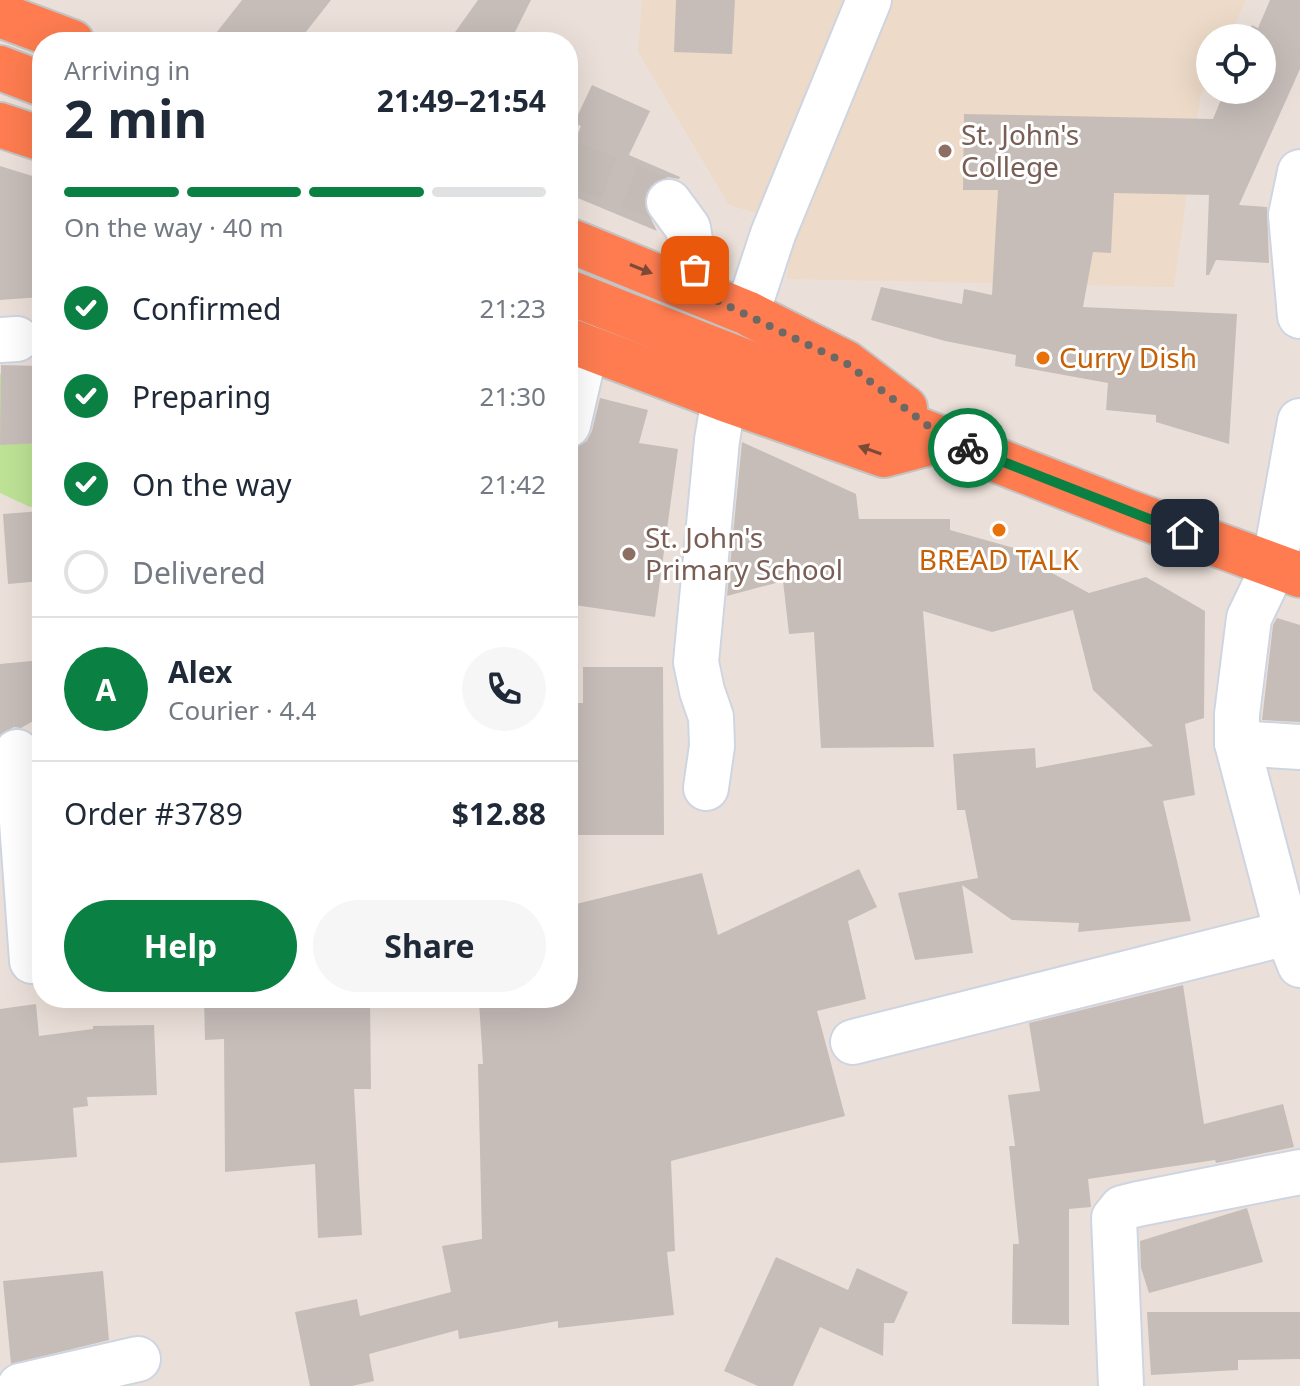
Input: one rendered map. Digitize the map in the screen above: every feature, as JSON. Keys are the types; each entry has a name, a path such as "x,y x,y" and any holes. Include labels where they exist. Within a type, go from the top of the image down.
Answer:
{"highway":[{"path":"0,15 45,32"},
{"path":"0,68 32,80"},
{"path":"0,125 32,136"},
{"path":"578,244 747,313 846,363 945,439"},
{"path":"578,296 1126,511 1287,570"},
{"path":"578,343 884,455 945,439"}],"street":[{"path":"747,313 773,234 869,0"},
{"path":"1300,172 1291,215 1300,316"},
{"path":"669,202 688,228 699,292"},
{"path":"706,788 712,746 711,717 696,662 715,455 724,399"},
{"path":"853,1042 1294,949 1237,743 1237,714 1249,618 1287,570 1300,421"},
{"path":"1237,743 1300,747"},
{"path":"20,750 25,961"},
{"path":"1121,1386 1114,1218 1117,1212 1138,1204 1300,1172"},
{"path":"20,1386 138,1359"}],"shaded area":[{"name":"St. John's College","path":"642,0 1246,0 1235,24 1196,24 1196,104 1199,104 1174,287 787,279 794,224 729,205 638,52"}],"green space":[{"path":"0,374 32,386 32,506 0,493"}],"building":[{"path":"242,0 331,0 306,32 217,32"},
{"path":"478,0 531,0 515,32 455,32"},
{"path":"676,0 735,0 732,54 674,52"},
{"path":"1270,0 1300,0 1300,69 1239,205 1267,207 1269,263 1216,260 1209,275 1206,275 1209,195 1114,193 1111,253 1093,252 1083,307 1237,314 1229,444 1156,422 1156,415 1106,410 1108,383 1015,366 1016,355 945,341 871,320 881,287 962,304 964,289 992,295 998,190 963,190 964,114 1213,119 1219,104 1276,104 1276,24 1260,24"},
{"path":"592,85 650,111 629,155 680,177 655,181 646,193 644,205 657,231 578,198 578,133 581,126 578,125 578,115"},
{"path":"0,166 32,176 32,298 0,300"},
{"path":"1,365 32,366 32,443 0,445"},
{"path":"600,398 648,410 639,443 678,449 655,617 578,605 578,446 587,441"},
{"path":"742,442 856,494 859,519 950,519 950,530 1014,548 1013,552 1089,593 1146,577 1205,611 1204,718 1185,724 1195,795 1163,801 1191,921 1078,932 1079,923 1012,920 962,885 973,953 915,960 898,893 978,878 965,810 957,810 953,754 1035,748 1036,768 1153,746 1093,690 1073,610 992,632 923,611 934,747 821,748 814,632 789,634 783,581 727,596"},
{"path":"32,512 32,582 8,584 3,514"},
{"path":"1277,618 1300,625 1300,722 1262,720 1273,625"},
{"path":"32,661 32,722 0,735 0,664"},
{"path":"583,667 663,667 664,835 578,835 578,703 583,703"},
{"path":"859,869 877,907 848,921 866,999 817,1011 845,1116 671,1161 675,1251 667,1252 674,1315 558,1328 558,1321 459,1339 458,1330 369,1354 374,1381 352,1386 310,1386 295,1312 357,1299 360,1316 451,1292 442,1246 482,1239 478,1064 483,1064 479,1008 578,1008 578,904 702,873 718,935"},
{"path":"1183,985 1204,1124 1283,1104 1294,1147 1216,1163 1215,1160 1088,1179 1091,1207 1069,1209 1069,1325 1012,1324 1013,1244 1019,1244 1009,1146 1015,1146 1008,1095 1040,1091 1029,1023"},
{"path":"32,1005 32,1008 36,1008 39,1036 93,1029 93,1026 154,1025 157,1095 87,1097 88,1106 73,1108 77,1157 0,1163 0,1009"},
{"path":"204,1008 370,1008 371,1089 354,1089 362,1235 318,1238 315,1164 225,1172 224,1039 205,1040"},
{"path":"1247,1208 1263,1262 1149,1293 1141,1268 1140,1241"},
{"path":"776,1257 848,1290 857,1268 908,1292 894,1323 884,1323 883,1356 820,1327 793,1386 758,1386 724,1371"},
{"path":"103,1271 109,1340 11,1364 3,1281"},
{"path":"1147,1312 1300,1312 1300,1359 1238,1360 1238,1370 1151,1375"}],"tunnel":[{"path":"578,166 669,202"}],"way so far":[{"path":"695,270 699,292 846,363 945,439 968,448"}],"place":[{"name":"St. John's College","path":"945,151"},
{"name":"Curry Dish","path":"1043,358"},
{"name":"BREAD TALK","path":"999,530"},
{"name":"St. John's Primary School","path":"629,554"}],"route":[{"path":"968,448 1185,533"}]}
